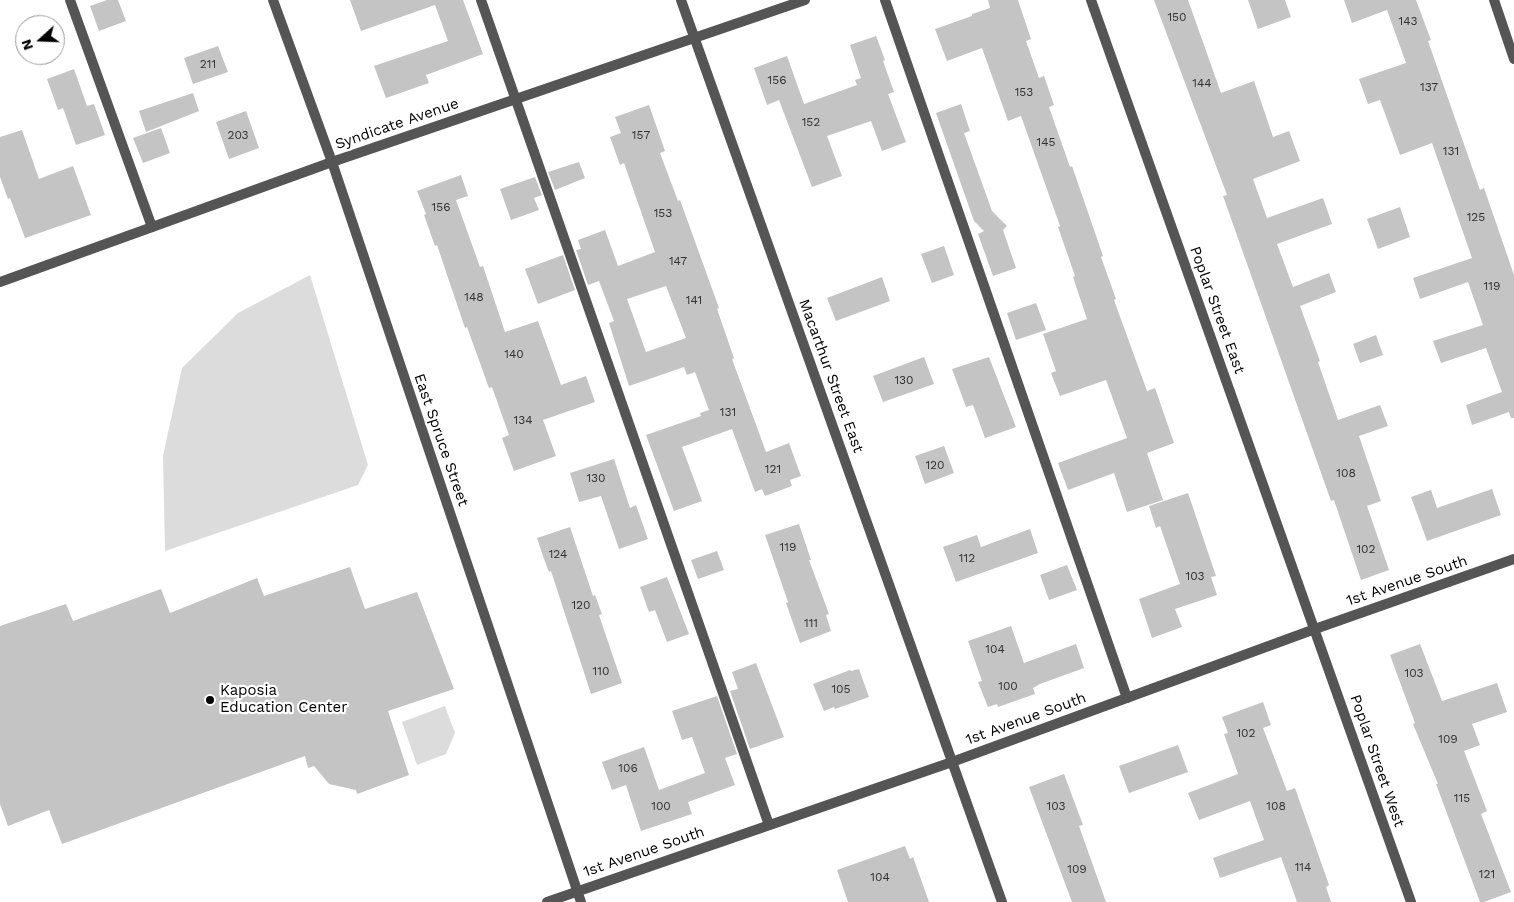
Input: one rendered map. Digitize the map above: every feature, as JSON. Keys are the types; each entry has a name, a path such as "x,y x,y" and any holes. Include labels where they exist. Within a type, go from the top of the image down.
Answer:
{"street":[{"path":"70,0 152,227"},
{"name":"East Spruce Street","path":"273,0 332,162 581,902"},
{"path":"481,0 769,825"},
{"name":"Macarthur Street East","path":"681,0 1002,902"},
{"name":"Syndicate Avenue","path":"0,282 332,162 805,0"},
{"path":"885,0 1127,698"},
{"name":"Poplar Street East","path":"1091,0 1315,629"},
{"path":"1494,0 1514,60"},
{"name":"1st Avenue South","path":"547,902 952,762 1315,629 1514,559"},
{"name":"Poplar Street West","path":"1315,629 1411,902"}],"shaded area":[{"path":"310,275 368,465 358,485 165,551 163,456 182,368 238,313"},
{"path":"445,706 455,733 446,754 417,765 402,722"}],"building":[{"path":"107,0 118,0 126,21 99,31 90,6"},
{"path":"350,0 463,0 483,54 426,75 429,83 386,98 374,66 448,41 435,5 361,31"},
{"path":"988,0 1018,0 1031,39 1026,41 1039,78 1044,76 1054,105 1049,107 1070,167 1072,166 1103,256 1101,257 1116,299 1114,300 1147,391 1155,388 1174,443 1147,453 1163,500 1127,512 1114,473 1068,490 1058,463 1127,438 1106,380 1060,396 1051,373 1056,371 1043,334 1087,319 1058,227 1060,226 1021,116 1008,121 982,48 947,61 935,29 990,8"},
{"path":"1154,0 1188,0 1221,93 1254,81 1273,137 1289,131 1300,161 1253,179 1267,218 1323,198 1332,224 1277,244 1293,287 1329,273 1336,292 1300,306 1320,361 1318,362 1338,420 1380,405 1388,426 1359,436 1381,501 1367,506 1389,570 1361,580 1334,500 1331,501 1223,196 1227,195"},
{"path":"1248,0 1285,0 1291,17 1258,29"},
{"path":"1344,0 1416,0 1431,40 1428,41 1480,190 1484,188 1514,275 1514,418 1511,418 1509,412 1472,425 1466,405 1502,392 1486,348 1441,363 1433,341 1483,325 1468,282 1420,299 1413,278 1472,258 1432,143 1400,155 1380,100 1368,104 1359,79 1406,63 1387,10 1352,23"},
{"path":"876,36 894,92 888,94 906,142 882,151 871,121 827,136 842,176 812,187 779,100 767,105 754,68 787,56 804,104 857,85 855,80 861,78 850,45"},
{"path":"218,46 228,72 193,84 184,58"},
{"path":"74,69 87,106 94,104 105,135 76,145 63,108 58,110 47,79"},
{"path":"193,93 199,111 146,132 139,111"},
{"path":"961,104 970,131 964,133 992,211 1007,226 1003,230 1016,268 993,276 978,234 984,231 974,221 936,113"},
{"path":"649,105 665,151 660,153 678,201 680,200 719,308 717,309 734,358 732,359 766,452 789,443 801,476 790,480 792,486 765,496 762,489 755,492 732,429 682,447 702,501 674,511 646,435 701,416 700,413 709,410 695,372 687,375 684,367 629,386 609,323 614,321 599,281 588,285 576,250 581,249 578,240 605,230 618,266 655,252 624,163 620,165 610,137 621,133 615,117","holes":["666,286 686,338 646,352 627,299"]},
{"path":"246,111 259,148 229,159 216,122"},
{"path":"161,128 170,153 143,163 133,138"},
{"path":"22,130 39,179 73,166 91,215 25,238 0,177 0,137"},
{"path":"579,162 585,178 555,190 548,172"},
{"path":"461,175 468,196 456,200 480,267 483,266 505,332 538,321 561,385 586,376 595,402 543,420 556,456 514,471 502,438 509,435 492,387 489,388 467,327 465,328 417,191"},
{"path":"535,177 542,195 534,198 539,210 511,220 500,189"},
{"path":"1400,207 1410,237 1378,249 1367,219"},
{"path":"944,246 954,275 932,283 921,254"},
{"path":"563,255 575,290 538,304 525,269"},
{"path":"882,277 890,301 836,321 827,298"},
{"path":"1036,303 1046,330 1016,340 1007,313"},
{"path":"1376,335 1383,355 1360,363 1353,344"},
{"path":"924,357 934,384 883,402 873,376"},
{"path":"989,357 1016,427 985,438 973,405 966,407 952,369"},
{"path":"944,446 954,473 925,484 915,456"},
{"path":"614,459 630,508 636,505 648,539 619,549 601,496 579,502 570,473"},
{"path":"1492,489 1501,515 1427,541 1411,497 1431,490 1437,508"},
{"path":"1188,493 1216,576 1211,577 1217,595 1175,609 1182,627 1152,638 1139,599 1180,584 1160,526 1156,528 1149,506"},
{"path":"799,524 811,560 809,560 829,614 826,615 831,631 800,643 765,535"},
{"path":"570,527 593,596 595,595 602,614 599,615 622,683 591,694 551,571 549,572 537,538"},
{"path":"1030,529 1038,553 956,582 943,547 977,535 981,547"},
{"path":"717,551 724,570 698,579 691,560"},
{"path":"1067,565 1077,590 1049,600 1040,575"},
{"name":"Kaposia Education Center","path":"350,567 365,609 417,592 454,689 388,711 409,775 357,794 356,790 329,784 314,766 308,768 305,756 62,844 49,810 8,826 0,804 0,626 66,604 73,621 161,589 170,613 257,578 264,596"},
{"path":"667,577 689,634 667,642 655,610 649,612 640,587"},
{"path":"1011,626 1024,663 1076,644 1084,668 1040,684 1033,688 1035,694 998,707 997,704 988,707 978,682 982,681 968,641"},
{"path":"1420,644 1442,701 1497,683 1507,712 1472,724 1480,745 1464,751 1487,811 1481,814 1511,892 1484,902 1480,902 1436,784 1438,784 1413,724 1415,723 1390,655"},
{"path":"756,663 784,737 750,749 730,691 738,689 732,672"},
{"path":"859,669 869,697 824,711 813,684 850,670"},
{"path":"717,696 737,754 725,758 735,785 688,802 692,814 641,831 626,785 612,790 602,762 644,747 659,790 705,773 692,737 682,740 672,711"},
{"path":"1263,702 1271,725 1263,728 1287,791 1295,788 1329,885 1326,887 1331,902 1297,902 1281,857 1220,878 1213,858 1264,840 1250,801 1199,820 1188,793 1238,774 1224,734 1228,733 1222,717"},
{"path":"1178,745 1188,772 1129,793 1119,766"},
{"path":"1064,774 1083,825 1079,826 1106,902 1072,902 1029,787"},
{"path":"905,846 910,859 913,857 929,902 848,902 837,870"}],"place":[{"name":"Kaposia Education Center","path":"210,700"}]}
